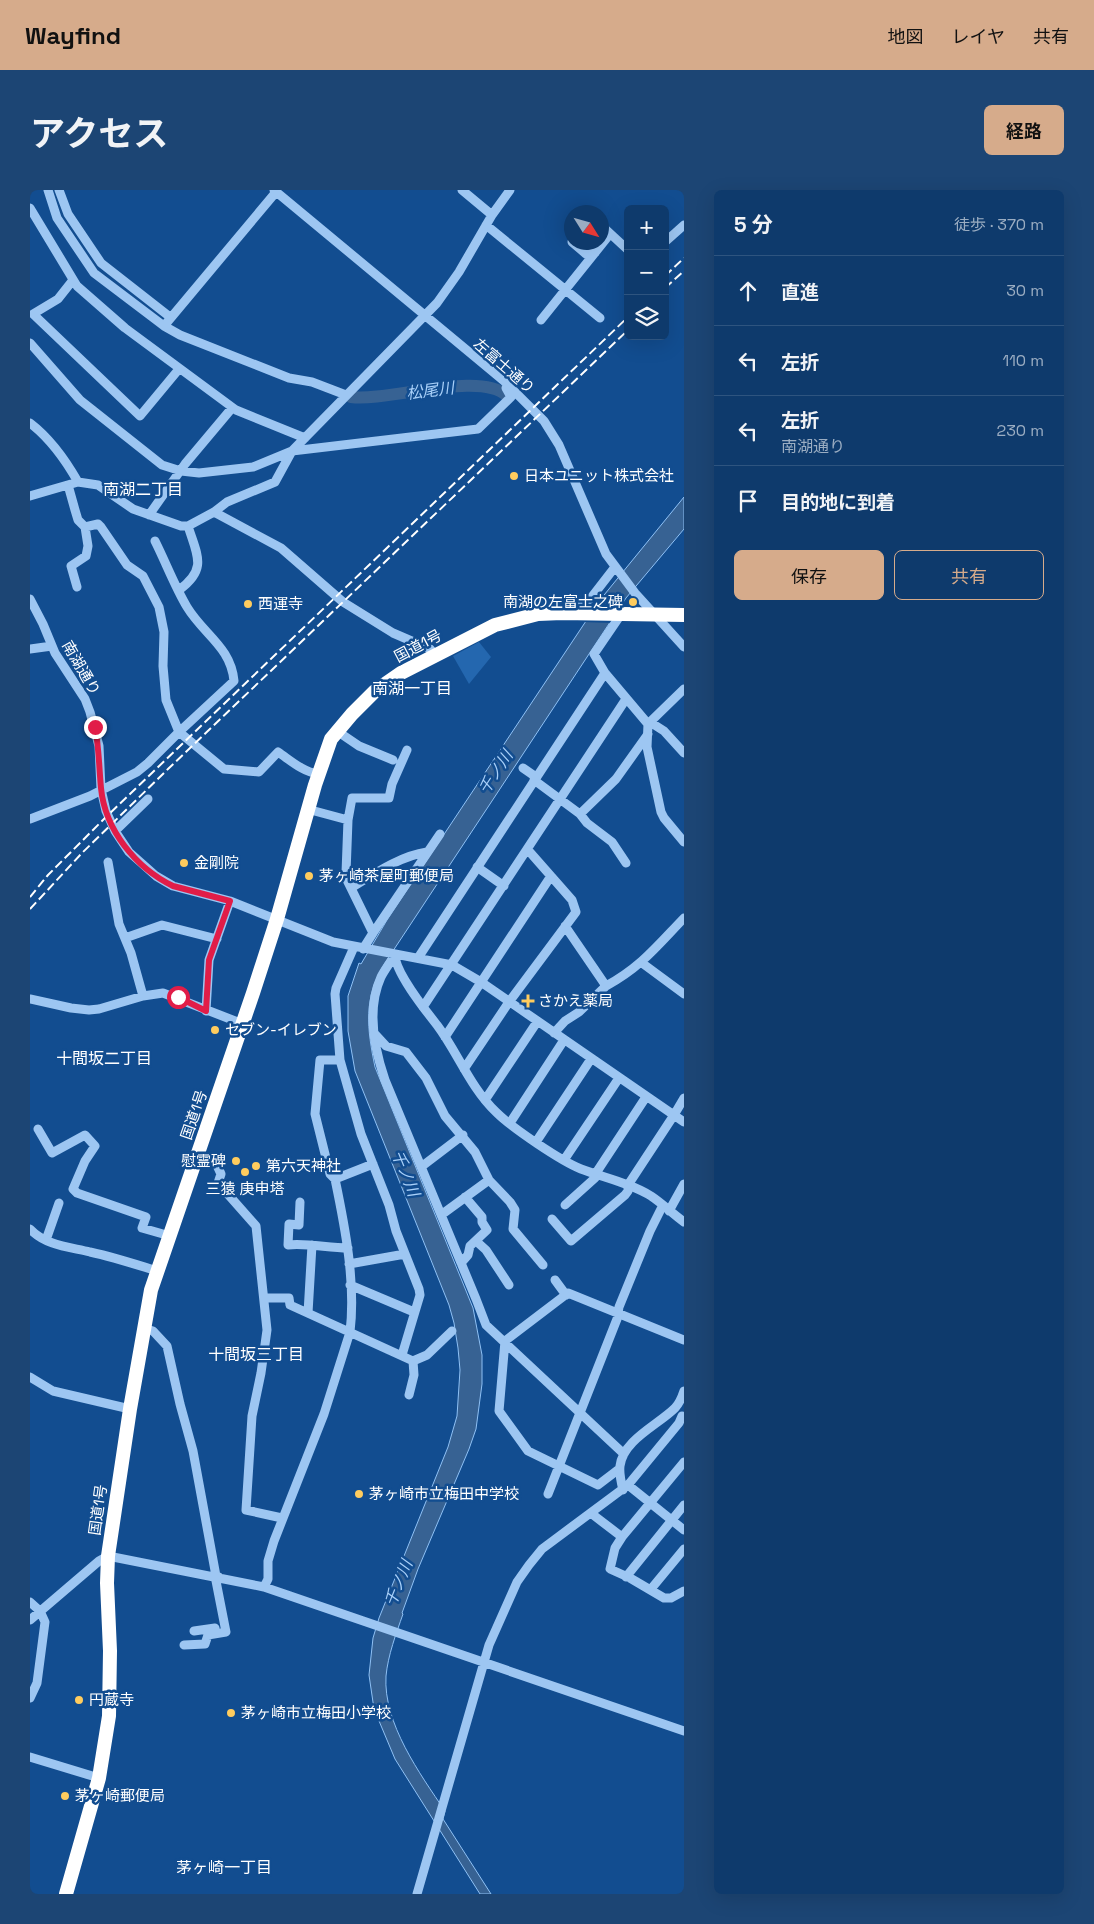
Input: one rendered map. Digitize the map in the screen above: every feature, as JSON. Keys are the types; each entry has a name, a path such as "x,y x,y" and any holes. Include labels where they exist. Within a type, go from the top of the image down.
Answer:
{"highway":[{"name":"国道1号","path":"66,1894 99,1778 109,1716 108,1556 143,1328 151,1290 243,1024 277,919 307,809 331,739 352,714 382,686 401,673 495,625 538,614 621,613 684,615"}],"street":[{"path":"48,190 57,218 94,273 164,326 180,335 280,374 312,382 346,395"},
{"path":"59,190 68,214 101,263 170,317"},
{"path":"462,190 492,216"},
{"path":"30,496 78,482 98,485 133,509 181,526 188,526 214,512 227,502 275,482 292,451 424,316 459,272 486,225 510,190"},
{"path":"164,326 275,191"},
{"name":"左富士通り","path":"275,191 504,382 544,421 552,433 601,542 615,568 653,614 684,646"},
{"path":"30,208 77,286 125,328 232,408 306,438"},
{"path":"486,225 600,318"},
{"path":"669,238 684,225"},
{"path":"541,320 610,234 624,246"},
{"path":"581,250 586,254 595,254"},
{"path":"73,280 58,299 31,315 140,416 179,369"},
{"path":"30,343 80,400 162,465 181,471 199,473 253,467 292,451 478,429 511,397 504,386 504,382"},
{"path":"149,515 181,471 232,408"},
{"path":"30,422 54,445 78,482"},
{"path":"68,485 74,510 78,520 84,527 88,546 86,556 71,566 77,587"},
{"path":"214,512 280,548 344,602 393,633 430,649 435,655"},
{"path":"84,527 98,524 127,565 144,576 154,596 159,607 164,632 163,666 166,700 179,732 224,769 258,772 278,752 299,766 318,774"},
{"path":"179,590 189,583 198,569 198,558 188,526"},
{"path":"30,820 90,796 137,772 234,681 226,653 197,622 155,541"},
{"path":"538,614 586,602 592,598 615,568"},
{"name":"南湖通り","path":"30,600 52,646 85,699 99,746 101,789 106,811 115,832 129,852 165,882 173,886 230,901 333,942 452,965 481,982 684,1122"},
{"path":"621,613 594,654 605,673 649,727 664,731 684,753"},
{"path":"30,649 52,646"},
{"path":"418,958 605,673"},
{"path":"580,814 616,779 649,727 684,690"},
{"path":"423,1007 626,699"},
{"path":"649,727 647,747 661,812 684,842"},
{"path":"337,731 359,746 393,760"},
{"path":"373,933 351,888 346,873 348,820 352,798 389,798 392,784 407,750"},
{"path":"523,768 580,814 586,823 612,842 626,863"},
{"path":"115,832 148,799"},
{"path":"307,809 348,820"},
{"path":"402,1355 420,1295 419,1289 361,1134 340,1060 335,994 336,988 358,948 373,933 440,834"},
{"path":"464,1069 509,1002 576,912 572,900 528,850"},
{"path":"351,888 388,866 427,852"},
{"path":"108,862 119,924 143,996"},
{"path":"477,867 504,886"},
{"path":"445,1037 551,876"},
{"path":"206,1011 209,960 230,901"},
{"path":"554,1033 565,1021 579,1012 606,986 642,963 684,918"},
{"path":"125,938 162,925 217,939"},
{"path":"565,926 606,986"},
{"path":"395,954 396,963 423,1007 445,1037 473,1086 496,1113 564,1160 651,1196 684,1222"},
{"path":"395,954 381,977 375,997 374,1032 378,1062 482,1318 486,1325 624,1454"},
{"path":"642,963 684,994"},
{"path":"30,999 70,1008 89,1010 99,1009 143,996 163,993 243,1024"},
{"path":"485,1100 537,1022"},
{"path":"374,1032 386,1046 406,1052 426,1078 445,1116 463,1135 479,1158 489,1180 515,1210 513,1228 543,1265"},
{"path":"510,1123 564,1040"},
{"path":"536,1142 591,1059"},
{"path":"264,1587 268,1580 268,1561 282,1518 324,1414 350,1332 352,1320 348,1248 335,1179 330,1174 316,1114 320,1060 340,1060"},
{"path":"564,1160 619,1078"},
{"path":"565,1205 595,1179 596,1173 646,1097"},
{"path":"551,1220 570,1241 625,1195 628,1191 628,1185 684,1098"},
{"path":"38,1128 52,1153 85,1135 95,1146 85,1161 73,1189 146,1217 142,1228 170,1236"},
{"path":"421,1167 463,1135"},
{"path":"198,1152 215,1161 221,1174 218,1183 256,1226 267,1330 252,1416 246,1510 282,1518"},
{"path":"335,1179 373,1164"},
{"path":"441,1215 489,1180"},
{"path":"548,1494 650,1231 684,1184"},
{"path":"461,1263 468,1255 470,1246 486,1230 482,1217 465,1197"},
{"path":"300,1202 299,1225 289,1224 288,1246 312,1245 326,1248 348,1248"},
{"path":"46,1240 59,1204"},
{"path":"31,1232 46,1240 157,1271"},
{"path":"476,1240 486,1250 509,1285"},
{"path":"308,1313 312,1245"},
{"path":"349,1264 405,1254"},
{"path":"555,1280 566,1295"},
{"path":"350,1285 414,1312"},
{"path":"619,1469 598,1485 528,1451 499,1411 505,1341 568,1293 684,1340"},
{"path":"264,1298 288,1298 290,1305 413,1361"},
{"path":"143,1328 153,1331 167,1346 193,1451 226,1632 208,1635 205,1644 184,1645"},
{"path":"413,1361 427,1355 452,1331"},
{"path":"409,1395 414,1375 413,1361"},
{"path":"30,1377 53,1391 130,1409"},
{"path":"683,1396 676,1407 646,1430 624,1454 619,1469 625,1487 650,1503 684,1530"},
{"path":"417,1894 489,1645 510,1596 529,1564 542,1550 592,1514 625,1487 683,1418 676,1407"},
{"path":"684,1462 622,1537 615,1548 610,1570 664,1598 671,1598 684,1591"},
{"path":"626,1577 684,1505"},
{"path":"592,1514 622,1537"},
{"path":"651,1590 684,1549"},
{"path":"30,1620 99,1561 108,1556 264,1587 684,1731"},
{"path":"30,1602 40,1612 45,1622 38,1683 30,1698"},
{"path":"194,1631 225,1627"},
{"path":"30,1757 99,1778"}],"shaded area":[{"path":"479,642 491,657 469,684 453,656"}],"water":[{"name":"千ノ川","path":"684,497 684,529 626,598 385,963 373,988 370,1001 370,1040 375,1067 473,1308 482,1355 482,1384 476,1429 418,1569 402,1613 386,1676 390,1712 397,1730 425,1781 445,1811 443,1819 491,1894 480,1894 395,1759 374,1709 369,1675 373,1638 379,1618 448,1447 457,1416 460,1370 454,1323 449,1305 355,1071 348,1031 348,996 359,963 361,964 387,920 600,600"}],"pier":[{"path":"625,603 612,623 582,622 595,604"}],"waterway":[{"name":"松尾川","path":"351,397 387,395 456,386 477,386 494,389 507,396"}],"railway":[{"path":"669,272 684,258"},
{"path":"669,284 684,271"},
{"path":"30,897 48,875 108,815 624,321"},
{"path":"30,909 82,853 168,769 624,334"}],"place":[{"name":"日本ユニット株式会社","path":"514,476"},
{"name":"南湖の左富士之碑","path":"633,602"},
{"name":"西運寺","path":"248,604"},
{"name":"金剛院","path":"184,863"},
{"name":"茅ヶ崎茶屋町郵便局","path":"309,876"},
{"name":"さかえ薬局","path":"528,1001"},
{"name":"セブン-イレブン","path":"215,1030"},
{"name":"慰霊碑","path":"236,1161"},
{"name":"第六天神社","path":"256,1166"},
{"name":"三猿 庚申塔","path":"245,1172"},
{"name":"茅ヶ崎市立梅田中学校","path":"359,1494"},
{"name":"円蔵寺","path":"79,1700"},
{"name":"茅ヶ崎市立梅田小学校","path":"231,1713"},
{"name":"茅ヶ崎郵便局","path":"65,1796"}],"district":[{"name":"南湖二丁目","path":"143,489"},
{"name":"南湖一丁目","path":"412,688"},
{"name":"十間坂二丁目","path":"104,1058"},
{"name":"十間坂三丁目","path":"256,1354"},
{"name":"茅ヶ崎一丁目","path":"224,1867"}],"route":[{"path":"95,727 99,746 101,789 106,811 122,843 135,858 165,882 173,886 230,901 209,960 206,1011 178,997"}]}
